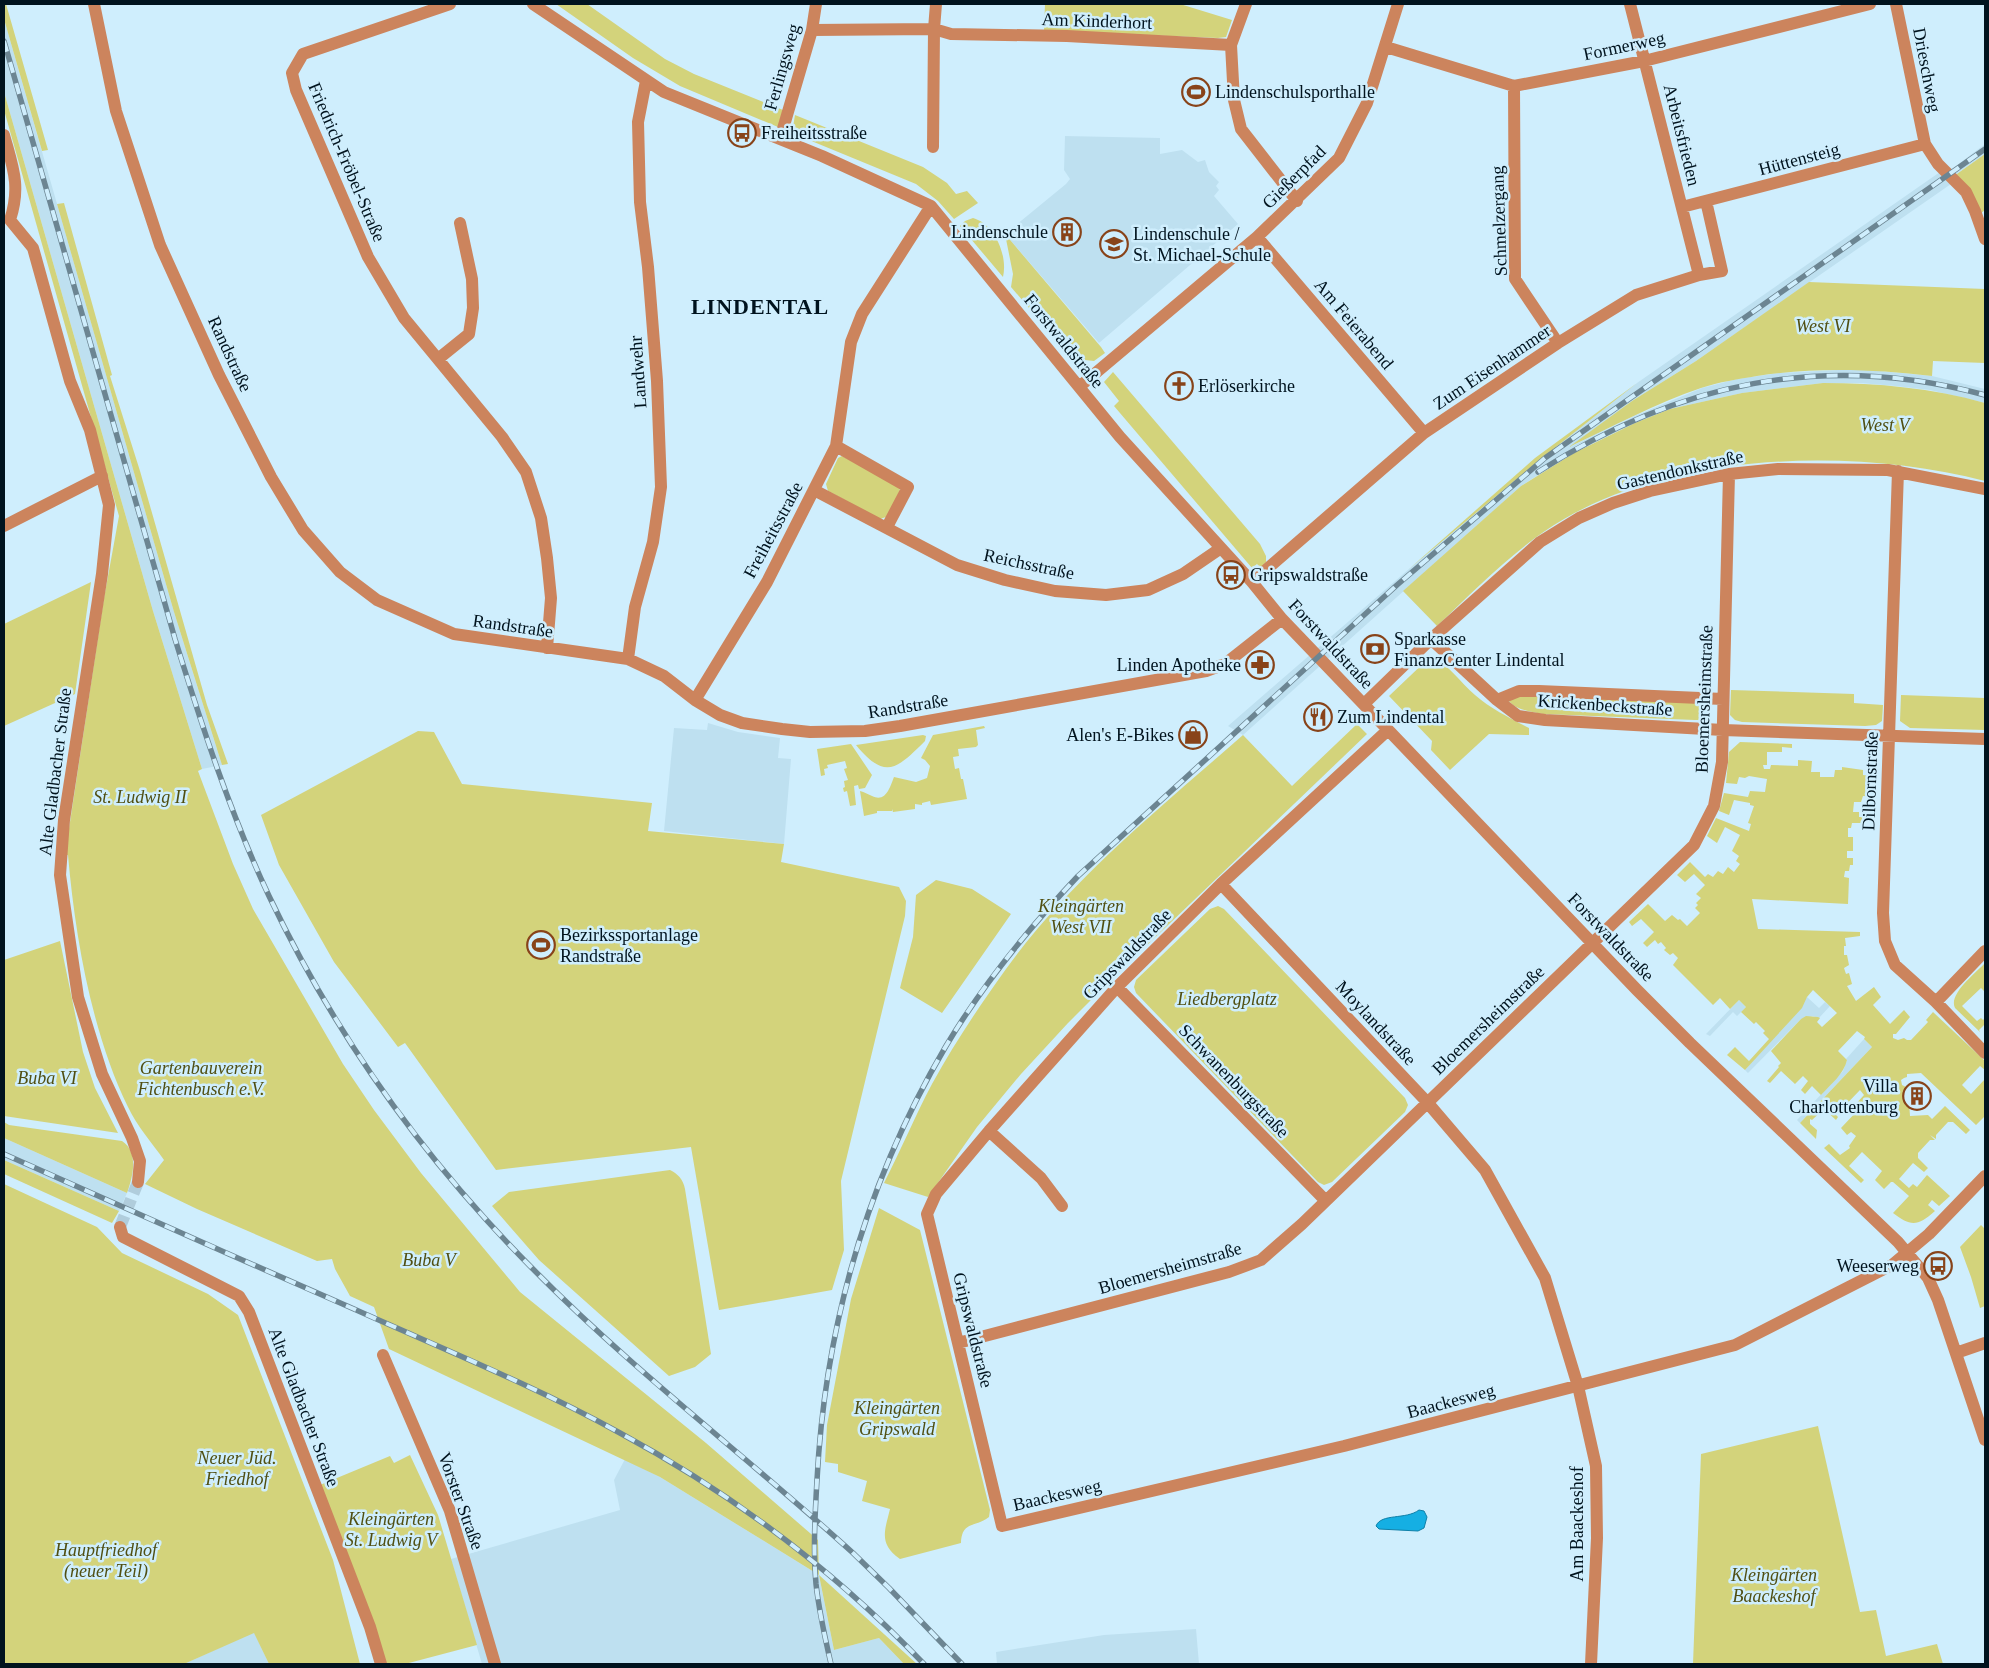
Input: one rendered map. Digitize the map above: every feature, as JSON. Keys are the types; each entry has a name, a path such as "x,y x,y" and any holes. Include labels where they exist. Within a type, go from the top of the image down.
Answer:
{"street":[{"name":"Randstraße","path":"94,4 116,111 160,245 219,375 271,477 303,530 340,572 377,600 454,634 628,659 664,676 695,700 720,715 742,723 782,729 830,732 865,731 900,726 1206,672 1225,664 1282,619"},
{"name":"Friedrich-Fröbel-Straße","path":"450,4 303,54 292,73 296,90 368,257 404,318 502,437 526,472 541,518 548,558 551,598 547,648"},
{"name":"Forstwaldstraße","path":"533,4 664,92 780,139 930,206 1120,437 1252,582 1282,619 1690,1043 1854,1198 1907,1252 1922,1270 1938,1300 1985,1440"},
{"path":"933,147 936,4"},
{"path":"1246,4 1230,45 1234,100 1241,129 1297,201"},
{"name":"Gießerpfad","path":"1079,387 1258,237 1339,158 1367,103 1398,4"},
{"name":"Arbeitsfrieden","path":"1630,4 1699,275"},
{"name":"Formerweg","path":"1386,47 1514,86 1644,61 1870,4"},
{"name":"Drieschweg","path":"1896,4 1925,144"},
{"name":"Ferlingsweg","path":"780,139 812,30 812,5"},
{"name":"Am Kinderhort","path":"812,30 934,29 951,34 1067,36 1230,45"},
{"name":"Landwehr","path":"628,659 635,607 653,542 661,487 656,371 648,267 640,202 638,122 646,81"},
{"name":"Schmelzergang","path":"1514,86 1515,279 1558,343"},
{"name":"Alte Gladbacher Straße","path":"4,135 17,191 7,219 33,248 70,381 90,430 109,505 102,574 64,820 60,875 78,997 102,1074 140,1161 138,1182"},
{"path":"1925,144 1938,164 1966,192 1975,210 1985,239"},
{"name":"Hüttensteig","path":"1682,207 1925,144"},
{"name":"Zum Eisenhammer","path":"1252,582 1424,433 1558,343 1636,295 1699,275 1722,271 1706,201"},
{"name":"Freiheitsstraße","path":"695,700 767,582 836,446 851,342 862,314 930,206"},
{"path":"438,359 469,334 471,325 473,308 472,279 460,223"},
{"name":"Am Feierabend","path":"1258,237 1424,433"},
{"path":"836,446 908,487 887,527"},
{"name":"Gastendonkstraße","path":"1364,704 1430,639 1540,542 1579,518 1613,503 1650,491 1729,474 1778,469 1898,471 1985,489"},
{"name":"Dilbornstraße","path":"1898,471 1883,913 1886,941 1895,965 1936,1002 1985,1052"},
{"name":"Bloemersheimstraße","path":"958,1343 1229,1272 1261,1260 1302,1224 1694,845 1714,806 1722,762 1729,474"},
{"path":"4,526 102,476"},
{"name":"Reichsstraße","path":"814,490 957,565 1005,580 1055,591 1106,595 1148,590 1183,574 1221,548"},
{"name":"Krickenbeckstraße","path":"1430,639 1497,700 1518,716 1545,720 1723,730 1985,739"},
{"name":"Krickenbeckstraße","path":"1497,700 1519,692 1539,691 1723,698"},
{"name":"Gripswaldstraße","path":"1002,1526 927,1214 936,1194 989,1131 1118,987 1221,884 1388,730"},
{"name":"Moylandstraße","path":"1221,884 1427,1102 1485,1170 1545,1278 1578,1386"},
{"path":"1936,1002 1985,951"},
{"name":"Schwanenburgstraße","path":"1118,987 1325,1200"},
{"path":"989,1131 1041,1178 1062,1206"},
{"path":"1907,1252 1929,1234 1985,1176"},
{"name":"Alte Gladbacher Straße","path":"120,1226 123,1237 239,1296 249,1312 370,1627 382,1664"},
{"name":"Baackesweg","path":"1002,1526 1344,1446 1735,1345 1892,1265 1907,1252"},
{"path":"1956,1353 1985,1344"},
{"name":"Vorster Straße","path":"383,1355 450,1511 495,1664"},
{"name":"Am Baackeshof","path":"1578,1386 1596,1466 1596,1538 1591,1664"}],"shaded area":[{"path":"4,19 174,612 222,765 202,769 153,611 4,92"},
{"name":"Lindenschule / St. Michael-Schule","path":"1065,136 1160,138 1160,154 1182,150 1198,162 1205,160 1209,172 1219,182 1216,186 1219,190 1214,196 1238,224 1099,343 1005,234 1070,179 1064,170"},
{"path":"1985,144 1985,154 1955,175 1952,169"},
{"path":"1940,172 1951,184 1696,361 1632,401 1572,446 1637,415 1702,388 1737,379 1779,373 1859,369 1932,376 1985,389 1985,403 1930,390 1860,383 1823,383 1742,393 1670,409 1635,423 1573,453 1521,486 1243,735 1228,726 1409,569 1537,462 1637,383"},
{"path":"708,723 738,732 780,738 778,758 791,759 784,844 664,831 674,728 707,730"},
{"path":"1807,997 1819,1008 1825,1002 1830,1006 1819,1018 1813,1016 1801,1019 1748,1073 1745,1070"},
{"path":"1739,1000 1746,1007 1737,1016 1733,1012 1710,1036 1706,1034"},
{"path":"1864,1039 1872,1047 1800,1123 1797,1120 1843,1071 1846,1059"},
{"path":"4,1138 127,1193 119,1211 4,1160"},
{"path":"625,1459 660,1477 819,1575 834,1650 879,1638 904,1664 482,1664 451,1559 620,1510 614,1480"},
{"path":"1196,1629 1199,1664 997,1664 996,1652 1104,1635"},
{"path":"254,1632 269,1664 184,1664"}],"green space":[{"path":"4,4 6,4 48,150 42,151 4,19"},
{"path":"556,4 587,4 665,59 694,74 783,110 778,127 680,86 633,58"},
{"path":"1045,4 1180,4 1232,20 1226,37 1218,38 1044,31"},
{"path":"4,92 153,611 202,769 198,771 233,864 253,909 343,1064 374,1110 421,1173 520,1292 706,1443 818,1540 819,1575 660,1477 389,1349 374,1307 350,1296 335,1269 332,1259 317,1261 197,1209 145,1184 164,1160 140,1128 128,1107 104,1048 87,984 75,918 68,855 65,855 104,598 119,516 4,110"},
{"path":"795,115 923,167 947,183 956,194 967,191 978,203 954,219 938,201 916,184 792,133"},
{"path":"1985,154 1985,210 1980,214 1954,176"},
{"path":"64,203 112,375 110,376 140,471 207,705 228,764 222,765 174,612 57,204"},
{"path":"973,218 981,221 988,227 998,242 1004,260 1003,277 960,226 965,221"},
{"path":"1005,234 1105,353 1094,361 1085,360 1077,350 1070,356 1011,287 1013,274"},
{"name":"West VI","path":"1809,282 1985,289 1985,363 1933,361 1932,376 1888,372 1823,370 1779,373 1729,381 1701,388 1667,401 1569,447 1632,401 1696,361"},
{"path":"1113,372 1260,544 1266,556 1266,562 1261,568 1257,564 1252,568 1114,406 1119,401 1104,382"},
{"path":"1637,383 1537,462 1409,569 1535,458"},
{"name":"West V","path":"1823,383 1905,387 1985,403 1985,481 1935,470 1882,463 1770,462 1715,468 1661,480 1610,496 1564,519 1513,555 1437,626 1403,591 1521,486 1574,453 1635,423 1670,409 1742,393"},
{"path":"842,456 897,485 900,490 889,516 880,519 828,491 826,484 838,458"},
{"path":"91,582 75,694 4,726 4,624"},
{"path":"1431,656 1449,669 1481,700 1529,728 1529,735 1489,734 1450,770 1431,750 1432,741 1389,696"},
{"path":"1731,690 1854,694 1854,703 1883,705 1882,721 1876,725 1865,726 1742,722 1735,720 1730,715"},
{"path":"1901,695 1985,698 1985,730 1910,728 1900,721"},
{"path":"1515,696 1711,703 1711,716 1704,720 1695,720 1543,714 1516,707 1509,701"},
{"name":"Kleingärten West VII","path":"1357,724 1367,734 1068,1023 1021,1074 977,1127 928,1197 884,1183 932,1084 977,1011 1031,936 1088,875 1149,817 1243,735 1292,786"},
{"path":"984,726 985,728 976,730 978,745 976,747 958,749 959,756 953,757 955,769 959,768 961,779 963,779 967,799 931,805 930,801 922,803 922,805 915,804 915,809 893,812 892,809 892,811 877,811 877,813 864,816 860,791 877,798 887,793 894,777 916,782 927,778 930,766 921,758 933,735"},
{"name":"Bezirkssportanlage Randstraße","path":"418,731 434,732 462,784 652,803 648,831 784,844 781,862 899,887 906,901 905,916 841,1181 844,1250 832,1290 719,1310 691,1147 496,1170 405,1043 398,1047 334,962 279,865 261,815"},
{"path":"926,736 925,741 906,759 890,767 883,767 875,763 856,745"},
{"path":"1740,742 1792,744 1792,748 1782,747 1782,752 1767,752 1767,765 1763,765 1764,769 1770,769 1771,765 1798,766 1798,760 1812,761 1811,772 1820,772 1820,777 1834,777 1835,770 1842,770 1842,767 1863,770 1863,775 1878,777 1877,797 1863,796 1861,802 1854,802 1853,812 1859,812 1859,817 1862,817 1862,823 1852,823 1851,828 1848,828 1848,837 1853,837 1853,851 1847,851 1847,858 1853,858 1853,865 1850,865 1849,871 1845,871 1844,877 1849,878 1848,904 1752,899 1758,929 1860,932 1860,936 1845,938 1846,946 1844,946 1844,955 1847,955 1849,965 1844,968 1846,974 1849,973 1852,984 1847,986 1856,1001 1874,987 1881,997 1873,1005 1890,1024 1904,1010 1910,1017 1896,1034 1893,1034 1893,1038 1898,1040 1904,1038 1911,1040 1928,1022 1926,1020 1933,1012 1985,1061 1985,1070 1980,1066 1962,1085 1971,1094 1985,1079 1985,1116 1976,1125 1921,1073 1907,1074 1907,1077 1901,1080 1902,1085 1908,1088 1910,1116 1928,1115 1932,1119 1945,1106 1970,1130 1966,1134 1953,1122 1948,1122 1936,1135 1936,1139 1930,1135 1935,1140 1930,1140 1918,1153 1918,1158 1928,1168 1924,1172 1913,1163 1899,1179 1909,1188 1913,1184 1917,1187 1927,1175 1950,1196 1939,1206 1932,1200 1928,1205 1935,1211 1919,1222 1905,1221 1893,1213 1909,1196 1893,1182 1884,1189 1875,1180 1882,1171 1862,1152 1849,1166 1864,1180 1861,1183 1824,1148 1829,1144 1840,1155 1850,1148 1849,1146 1856,1136 1851,1132 1847,1135 1841,1128 1858,1110 1854,1106 1864,1095 1860,1090 1836,1115 1838,1117 1836,1120 1824,1109 1812,1120 1810,1119 1810,1124 1817,1130 1816,1139 1800,1123 1872,1047 1864,1039 1865,1037 1857,1031 1838,1051 1847,1060 1837,1079 1821,1095 1812,1086 1805,1094 1801,1090 1808,1081 1803,1076 1795,1084 1781,1071 1770,1083 1767,1081 1781,1063 1771,1051 1801,1019 1806,1016 1818,1017 1820,1018 1817,1022 1822,1027 1837,1013 1813,990 1802,1008 1745,1070 1727,1055 1735,1047 1749,1061 1769,1039 1763,1033 1765,1031 1741,1012 1746,1007 1739,1000 1730,1009 1720,998 1713,1005 1673,965 1678,958 1673,953 1670,955 1664,950 1666,948 1661,942 1658,944 1655,940 1647,947 1643,943 1654,932 1641,919 1632,926 1629,922 1648,904 1665,921 1672,915 1678,920 1680,919 1687,926 1700,913 1695,908 1698,905 1696,903 1701,898 1696,894 1705,885 1694,874 1685,882 1677,875 1690,862 1705,877 1708,874 1713,877 1718,871 1723,874 1728,867 1734,872 1740,864 1736,861 1739,856 1732,851 1740,835 1725,827 1717,843 1707,836 1716,818 1749,831 1751,824 1748,823 1754,806 1750,805 1750,803 1734,800 1729,815 1719,811 1724,793 1748,797 1750,791 1765,792 1767,779 1749,776 1745,778 1739,777 1737,784 1726,783 1729,752"},
{"path":"851,744 872,775 865,788 859,789 858,785 854,786 856,805 850,806 847,791 844,792 843,788 845,787 844,781 848,780 844,769 847,768 845,761 827,765 828,768 824,769 825,775 821,776 817,749"},
{"path":"936,880 972,889 1011,914 942,1013 900,988 913,937 916,895"},
{"name":"Liedbergplatz","path":"1218,906 1224,909 1405,1098 1408,1105 1405,1112 1332,1182 1324,1185 1318,1182 1136,993 1134,987 1136,980 1210,909"},
{"name":"Buba VI","path":"60,941 83,1052 95,1088 118,1133 4,1116 4,960"},
{"path":"1985,963 1985,992 1981,988 1962,1006 1977,1021 1985,1018 1985,1024 1979,1030 1980,1032 1955,1008 1954,1002 1959,990"},
{"path":"4,1122 9,1125 122,1141 131,1151 133,1158 133,1172 127,1193 4,1138"},
{"path":"4,1160 119,1211 112,1223 4,1174"},
{"path":"670,1170 680,1177 685,1189 711,1354 695,1367 669,1376 539,1260 492,1206 509,1192"},
{"name":"Hauptfriedhof (neuer Teil)","path":"4,1184 97,1227 122,1253 208,1294 238,1315 333,1560 360,1664 269,1664 254,1633 184,1664 4,1664"},
{"name":"Kleingärten Gripswald","path":"879,1208 920,1230 990,1510 989,1517 966,1528 961,1543 900,1559 888,1548 886,1542 885,1530 890,1509 862,1501 867,1481 838,1472 838,1464 825,1462 827,1425 851,1299"},
{"path":"1981,1225 1985,1229 1985,1306 1980,1308 1960,1247"},
{"name":"Kleingärten Baackeshof","path":"1818,1426 1860,1612 1876,1610 1886,1656 1937,1644 1943,1664 1693,1664 1701,1454"},
{"name":"Kleingärten St. Ludwig V","path":"410,1455 438,1515 477,1645 405,1664 386,1664 320,1485 390,1456 394,1463"},
{"path":"819,1575 917,1664 904,1664 879,1638 834,1650"}],"water":[{"path":"1419,1510 1424,1511 1427,1517 1424,1528 1418,1531 1379,1529 1376,1526 1383,1519 1408,1515"}],"tunnel":[{"path":"120,1227 138,1182"}],"railway":[{"path":"4,41 175,639 206,737 255,865 269,896 322,997 352,1045 418,1138 491,1225 530,1266 608,1341 853,1553 962,1664"},
{"path":"831,1664 820,1614 816,1584 815,1532 822,1423 829,1366 841,1310 855,1256 873,1202 894,1149 918,1097 946,1046 991,979 1024,936 1078,876 1397,585 1545,458 1985,149"},
{"path":"1538,472 1591,441 1644,416 1698,397 1753,384 1809,377 1867,376 1925,382 1985,395"},
{"path":"4,1154 488,1368 555,1399 620,1433 703,1482 781,1536 855,1597 924,1664"}],"place":[{"name":"Lindenschulsporthalle","path":"1196,92"},
{"name":"Freiheitsstraße","path":"742,133"},
{"name":"Lindenschule","path":"1067,232"},
{"name":"Lindenschule / St. Michael-Schule","path":"1114,244"},
{"name":"Erlöserkirche","path":"1179,386"},
{"name":"Gripswaldstraße","path":"1231,575"},
{"name":"Sparkasse FinanzCenter Lindental","path":"1375,649"},
{"name":"Linden Apotheke","path":"1260,665"},
{"name":"Zum Lindental","path":"1318,717"},
{"name":"Alen's E-Bikes","path":"1193,735"},
{"name":"Bezirkssportanlage Randstraße","path":"541,945"},
{"name":"Villa Charlottenburg","path":"1917,1096"},
{"name":"Weeserweg","path":"1938,1266"}],"district":[{"name":"LINDENTAL","path":"760,306"}],"park label":[{"name":"St. Ludwig II","path":"140,797"},
{"name":"Gartenbauverein Fichtenbusch e.V.","path":"201,1078"},
{"name":"Buba V","path":"429,1260"},
{"name":"Neuer Jüd. Friedhof","path":"237,1468"}]}
